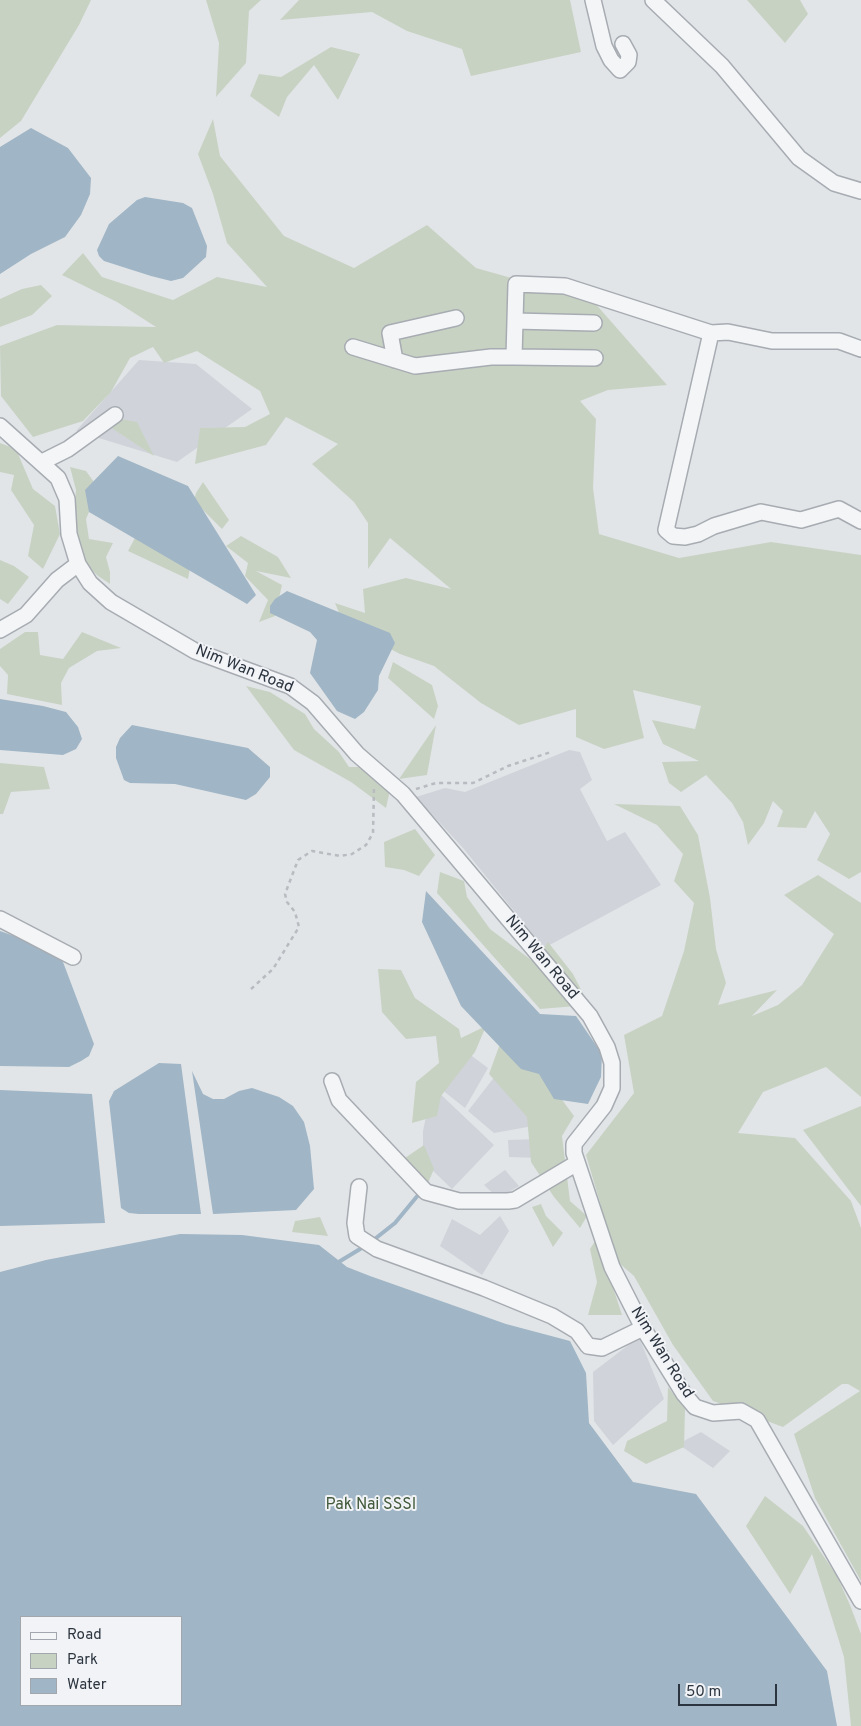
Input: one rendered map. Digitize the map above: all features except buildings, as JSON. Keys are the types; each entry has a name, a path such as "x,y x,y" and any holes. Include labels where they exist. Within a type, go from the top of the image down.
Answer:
{"street":[{"path":"593,0 604,46 611,60 620,70 628,62 629,56 623,44"},
{"path":"653,0 722,66 799,158 834,184 861,191"},
{"path":"514,357 516,284 565,286 711,333 728,332 772,341 839,341 861,349"},
{"path":"395,360 390,333 456,318"},
{"path":"515,321 594,322"},
{"path":"711,333 666,530 673,536 685,537 761,512 801,520 839,509 861,521"},
{"path":"353,347 415,366 490,357 595,358"},
{"path":"42,462 68,449 115,415"},
{"name":"Nim Wan Road","path":"0,426 58,478 67,499 69,534 78,564 90,583 111,602 195,651 290,686 313,703 357,754 403,794 590,1016 607,1047 612,1063 612,1088 604,1106 574,1144 577,1163 612,1267 643,1328 684,1394 695,1407 713,1413 741,1411 757,1420 861,1601"},
{"path":"0,630 26,615 57,580 78,564"},
{"path":"0,919 73,957"},
{"path":"332,1081 339,1100 426,1192 459,1201 508,1202 516,1200 577,1163"},
{"path":"359,1187 355,1223 357,1236 377,1250 484,1288 552,1316 577,1330 588,1346 602,1348 643,1328"}],"path":[{"path":"403,794 436,783 473,783 508,766 551,752"},
{"path":"251,989 273,969 298,931 299,927 295,912 287,902 285,894 298,860 312,851 340,856 352,854 366,845 373,833 374,768"}],"shaded area":[{"path":"139,360 196,364 252,409 177,462 76,431"},
{"path":"569,750 580,752 592,780 580,789 607,841 625,832 661,885 544,948 463,848 416,797 445,788 465,792"},
{"path":"468,1053 488,1068 465,1108 441,1089"},
{"path":"499,1071 533,1126 494,1133 468,1111"},
{"path":"435,1089 494,1145 452,1189 429,1167 423,1154 423,1131"},
{"path":"540,1139 540,1158 509,1157 508,1140"},
{"path":"505,1170 519,1186 498,1198 484,1185"},
{"path":"500,1216 509,1231 482,1275 440,1246 452,1219 480,1235"},
{"path":"639,1337 664,1399 613,1445 594,1421 593,1372"},
{"path":"701,1432 730,1451 713,1468 678,1444"}],"green space":[{"path":"0,0 91,0 79,25 21,121 0,138"},
{"path":"206,0 261,0 249,11 246,63 216,97 219,43"},
{"path":"299,0 570,0 581,52 471,76 462,49 407,31 372,12 280,20"},
{"path":"747,0 800,0 808,14 785,43"},
{"path":"331,47 360,54 338,100 314,65 287,97 279,117 250,96 259,74 281,77"},
{"path":"213,119 220,156 284,236 354,268 427,225 476,268 593,301 667,385 608,390 580,401 596,419 593,488 599,534 679,558 771,542 861,555 861,872 849,879 817,860 830,834 815,811 806,828 777,827 783,811 773,801 764,823 748,845 743,822 732,803 706,775 681,792 669,783 662,762 699,761 663,744 652,720 695,729 701,706 633,690 644,738 604,749 576,737 576,709 519,725 481,703 434,666 400,654 344,625 335,603 365,613 363,589 406,578 451,589 390,538 368,569 368,523 354,502 312,464 338,444 286,417 266,445 195,464 200,428 245,427 270,414 260,391 197,351 164,363 153,347 130,358 111,392 83,421 33,437 1,396 0,346 57,325 156,327 117,302 62,275 83,253 102,277 173,300 217,277 267,287 227,243 213,194 198,154"},
{"path":"41,285 52,296 32,315 0,327 0,299 22,289"},
{"path":"106,410 120,419 137,422 154,456 113,429"},
{"path":"0,443 16,449 33,489 55,506 60,534 43,569 28,556 34,525 11,490 14,475 0,472"},
{"path":"70,467 86,471 99,489 86,519 89,539 113,543 106,557 110,572 110,584 98,576 71,550 76,490"},
{"path":"203,482 229,520 222,529 194,501 196,493"},
{"path":"136,536 190,568 188,579 128,551"},
{"path":"241,536 278,557 291,578 256,571 282,585 275,616 259,622 268,600 245,576 248,563 226,546"},
{"path":"0,560 14,566 29,577 8,604 0,599"},
{"path":"25,632 38,632 40,655 63,659 82,632 121,648 97,651 69,668 61,683 62,705 7,694 8,675 0,666 0,649"},
{"path":"393,662 432,685 438,706 434,719 388,678"},
{"path":"246,686 270,692 305,714 314,729 339,752 349,767 359,767 390,790 386,808 351,782 294,750"},
{"path":"436,725 427,775 399,779"},
{"path":"0,763 44,767 50,789 11,792 3,814 0,814"},
{"path":"614,804 680,806 698,835 710,898 716,949 726,983 718,1005 777,990 752,1016 778,1005 802,985 834,934 784,895 818,875 861,903 861,1097 826,1067 763,1092 738,1133 795,1138 851,1201 861,1228 861,1581 815,1498 794,1434 860,1391 848,1384 842,1384 783,1427 713,1401 673,1345 634,1276 619,1263 593,1221 601,1206 586,1155 634,1093 624,1035 662,1016 684,951 694,903 674,881 683,854 657,825"},
{"path":"415,829 435,855 419,876 404,870 385,867 384,842"},
{"path":"440,872 464,881 467,897 490,929 534,962 548,942 573,974 589,1005 540,1009 437,893"},
{"path":"378,969 401,970 415,998 459,1029 461,1038 486,1026 475,1052 441,1096 437,1116 412,1123 416,1082 439,1063 436,1036 406,1039 382,1012"},
{"path":"501,1041 535,1063 574,1116 562,1136 570,1201 587,1216 580,1228 554,1197 531,1162 527,1117 489,1074"},
{"path":"861,1106 861,1206 803,1130"},
{"path":"424,1145 434,1169 428,1183 412,1170 405,1158"},
{"path":"541,1204 546,1216 563,1233 553,1247 532,1207"},
{"path":"320,1217 328,1236 292,1232 295,1221"},
{"path":"597,1238 622,1315 588,1315 597,1282 590,1249"},
{"path":"668,1387 685,1409 684,1447 646,1464 624,1451 627,1441 667,1421"},
{"path":"765,1496 803,1526 837,1576 850,1605 861,1634 861,1726 851,1726 844,1657 812,1554 790,1594 746,1526"}],"water":[{"path":"31,128 68,148 91,178 90,194 81,215 65,237 31,254 0,274 0,147"},
{"path":"145,197 183,203 192,208 207,246 206,257 183,278 171,281 151,276 104,261 99,256 97,250 109,224 137,200"},
{"path":"118,456 188,486 256,595 247,604 89,512 85,490"},
{"path":"287,591 390,633 395,643 379,676 378,690 364,712 355,719 337,711 310,673 317,640 310,632 270,613 270,606 275,599"},
{"path":"0,699 66,712 78,727 82,739 76,749 63,755 0,750"},
{"path":"132,725 248,748 270,767 270,777 256,794 246,800 175,784 130,783 124,780 116,758 116,747 120,738"},
{"path":"426,891 540,1014 576,1016 602,1054 601,1077 588,1104 554,1099 539,1074 521,1069 461,1006 422,922"},
{"path":"0,931 48,948 57,954 63,962 94,1044 89,1056 69,1067 0,1066"},
{"path":"159,1063 181,1064 201,1214 139,1214 129,1213 121,1208 109,1101 114,1091"},
{"path":"192,1071 203,1094 213,1099 224,1099 239,1091 252,1088 279,1097 293,1106 304,1122 310,1146 314,1189 296,1210 213,1214"},
{"path":"0,1090 92,1094 105,1223 0,1226"},
{"name":"Pak Nai SSSI","path":"180,1234 242,1235 319,1245 347,1267 370,1276 506,1324 570,1341 586,1373 589,1423 633,1482 696,1494 827,1671 837,1726 0,1726 0,1272 46,1260"}],"waterway":[{"path":"371,1242 395,1223 419,1194"},
{"path":"337,1263 365,1246"}]}
